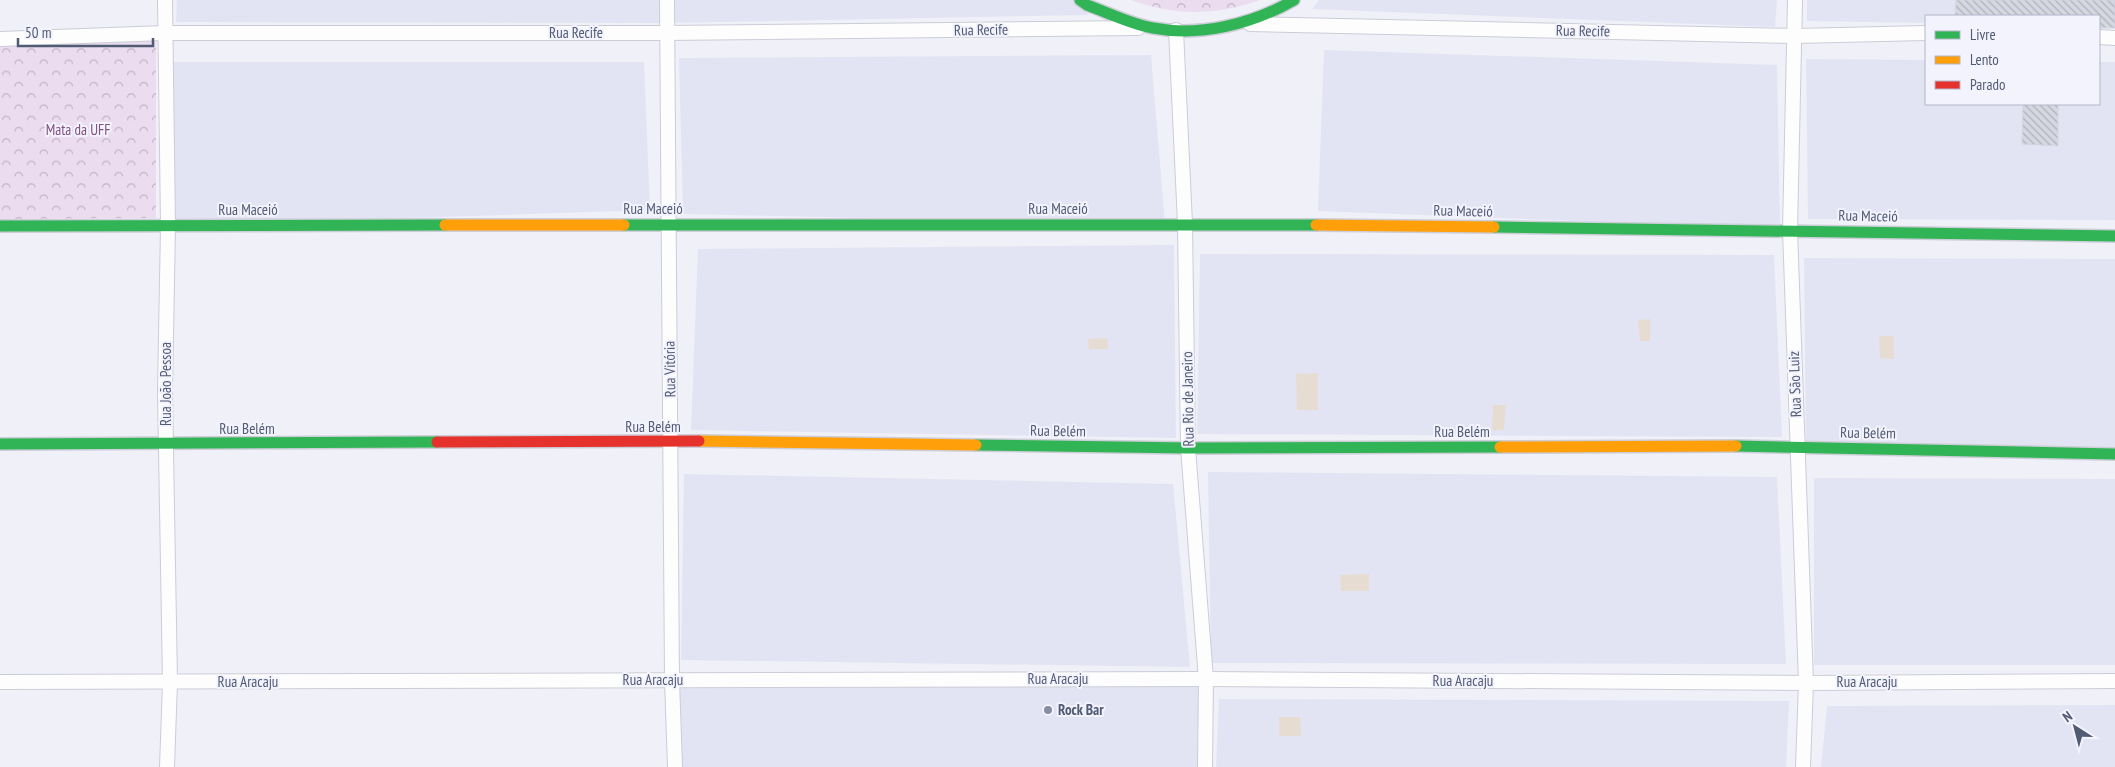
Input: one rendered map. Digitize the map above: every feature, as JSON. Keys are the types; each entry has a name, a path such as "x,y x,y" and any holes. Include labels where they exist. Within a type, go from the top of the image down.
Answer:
{"street":[{"name":"Rua João Pessoa","path":"165,0 168,226 166,390 170,682 167,767"},
{"name":"Rua Vitória","path":"667,0 672,680 675,767"},
{"path":"1080,0 1087,5 1152,28 1176,30 1240,24 1294,0"},
{"name":"Rua São Luiz","path":"1795,0 1790,230 1806,683 1803,767"},
{"name":"Rua Recife","path":"1240,24 1795,36 1925,33"},
{"name":"Rua Recife","path":"0,39 165,33 666,33 1152,28"},
{"name":"Rua Rio de Janeiro","path":"1176,30 1185,224 1188,448 1206,679 1204,767"},
{"path":"2100,37 2115,38"},
{"name":"Rua Maceió","path":"0,226 1185,224 1790,230 2115,236"},
{"name":"Rua Belém","path":"0,444 671,441 1188,448 1797,446 2115,454"},
{"name":"Rua Aracaju","path":"0,682 1206,679 1806,683 2115,681"}],"shaded area":[{"path":"177,0 1076,0 1088,15 666,23 176,22"},
{"path":"1319,0 1777,0 1775,27 1312,9"},
{"path":"1807,0 2115,0 2115,26 2100,26 2100,15 1925,15 1925,23 1807,21"},
{"path":"1324,50 1777,65 1780,229 1318,211"},
{"path":"1151,55 1165,224 683,214 679,58"},
{"path":"1806,59 1925,60 1925,105 2100,105 2100,62 2115,62 2115,220 1808,219"},
{"path":"165,62 644,62 650,210 168,226"},
{"path":"1174,245 1176,438 691,430 698,249"},
{"path":"1200,254 1774,255 1782,437 1197,434"},
{"path":"1804,258 2115,259 2115,449 1806,447"},
{"path":"1650,319 1650,341 1640,341 1638,320"},
{"path":"1879,336 1894,336 1894,359 1880,358"},
{"path":"1107,338 1108,349 1089,349 1088,339"},
{"path":"1318,373 1318,410 1297,410 1296,374"},
{"path":"1493,405 1506,405 1504,430 1492,430"},
{"path":"1208,472 1777,477 1786,664 1211,663"},
{"path":"684,474 1173,484 1190,667 681,660"},
{"path":"1814,478 2115,479 2115,665 1814,665"},
{"path":"1369,574 1369,591 1341,591 1340,575"},
{"path":"1206,679 1203,767 674,767 672,680"},
{"path":"1219,699 1789,701 1786,767 1216,767"},
{"path":"2115,705 2115,767 1821,767 1827,706"},
{"path":"1279,717 1300,717 1301,736 1279,736"}],"green space":[{"path":"1131,0 1260,0 1227,9 1196,12 1164,9"},
{"name":"Mata da UFF","path":"156,41 156,218 0,219 0,42"}],"building":[{"path":"1956,0 2115,0 2115,28 2100,28 2100,15 1955,15"},
{"path":"2023,105 2058,105 2058,146 2022,144"}],"traffic: fast":[{"path":"1080,0 1087,5 1136,24 1153,28 1189,31 1244,22 1294,0"},
{"path":"0,226 445,225"},
{"path":"624,225 1316,225"},
{"path":"1494,227 2115,236"},
{"path":"0,444 437,442"},
{"path":"976,445 1188,448 1500,447"},
{"path":"1736,446 2115,454"}],"traffic: slow":[{"path":"445,225 624,225"},
{"path":"1316,225 1494,227"},
{"path":"699,441 976,445"},
{"path":"1500,447 1736,446"}],"traffic: jam":[{"path":"437,442 699,441"}],"place":[{"name":"Rock Bar","path":"1048,710"}]}
